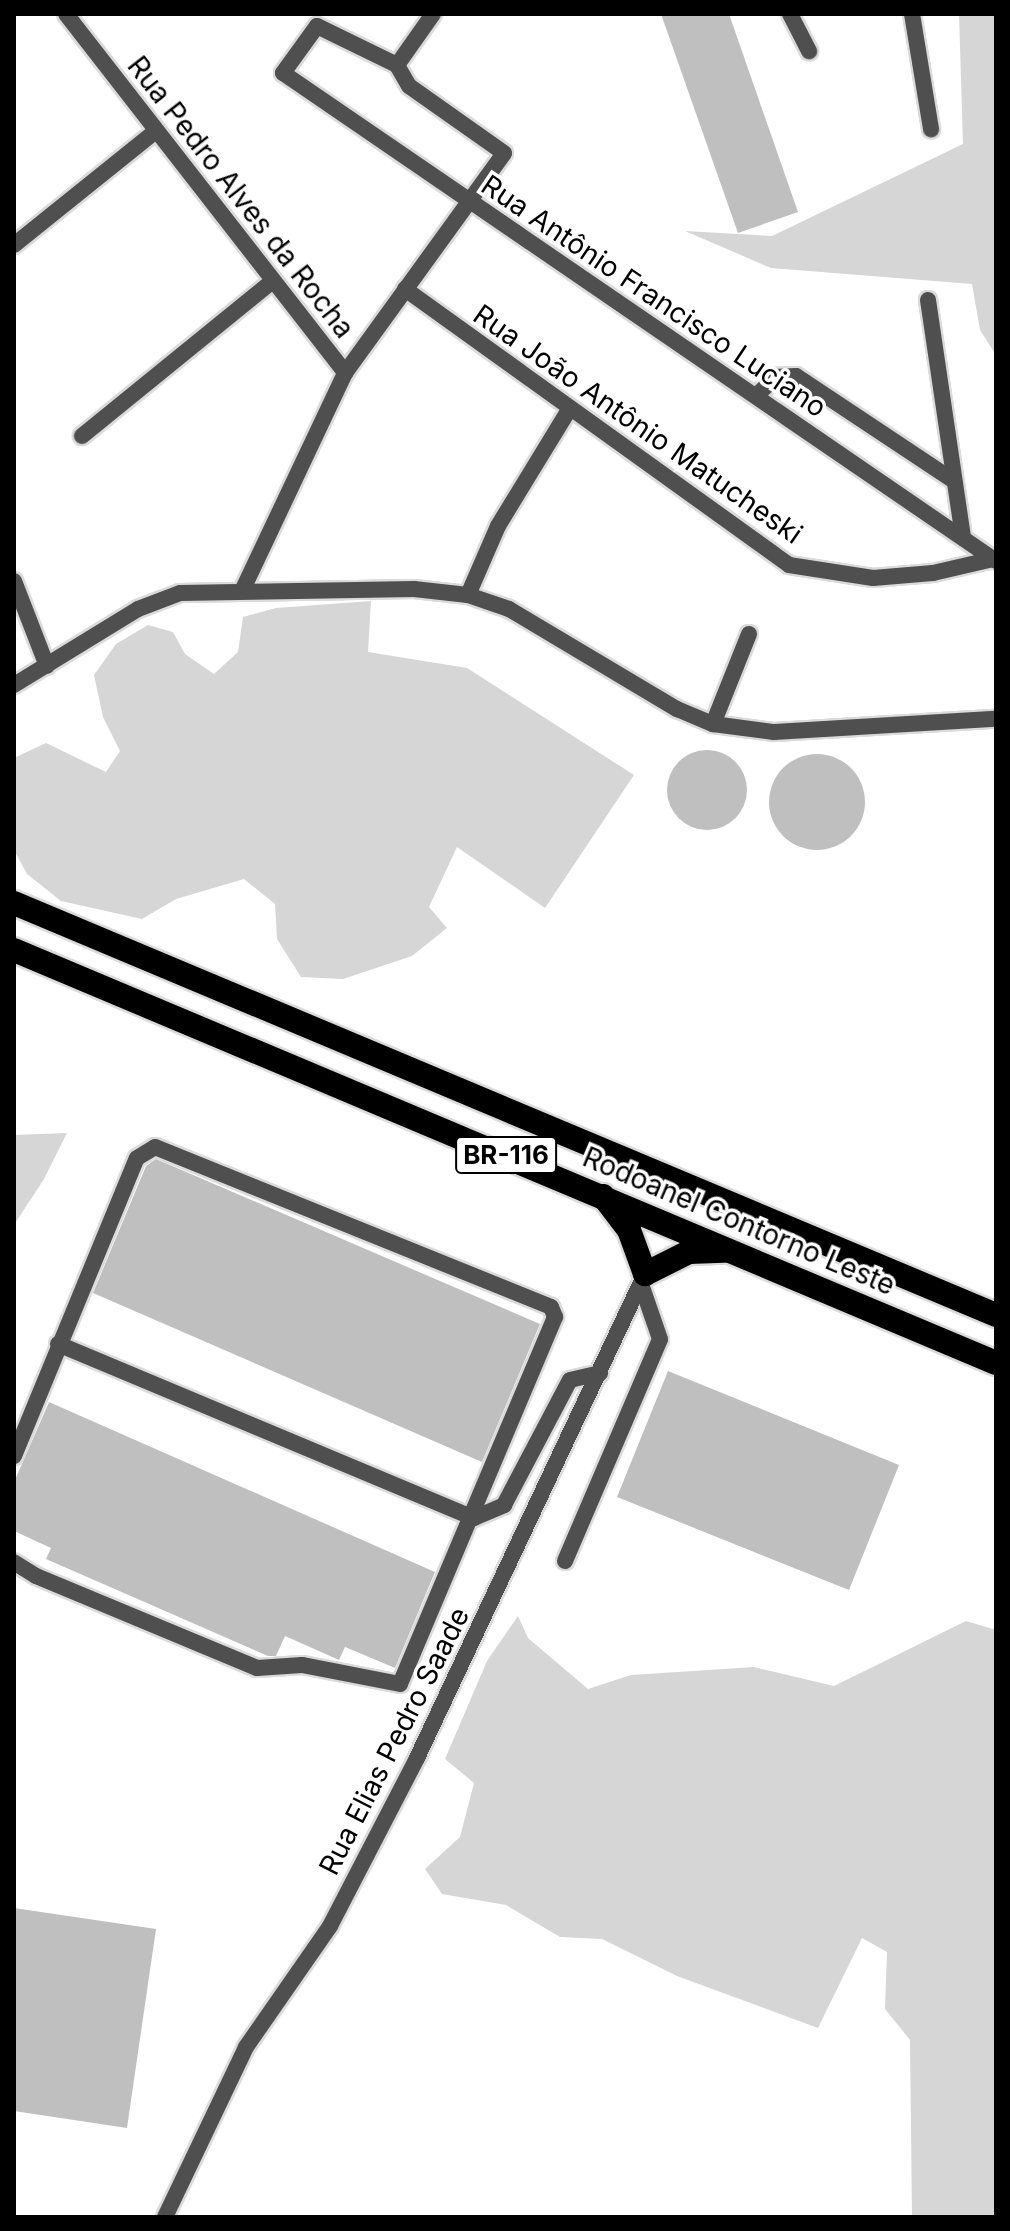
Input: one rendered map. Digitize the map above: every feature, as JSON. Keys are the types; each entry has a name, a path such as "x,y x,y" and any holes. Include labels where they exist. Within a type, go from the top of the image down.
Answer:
{"highway":[{"name":"Rodoanel Contorno Leste","path":"14,903 996,1315"},
{"name":"Rodoanel Contorno Leste","path":"14,950 734,1250 996,1363"},
{"path":"601,1195 629,1230 643,1279 689,1252 734,1250"}],"street":[{"name":"Rua Pedro Alves da Rocha","path":"66,14 345,373"},
{"path":"243,589 345,373 504,153 409,86 397,65 433,14"},
{"path":"790,14 809,51"},
{"path":"912,14 931,129"},
{"name":"Rua Antônio Francisco Luciano","path":"397,65 317,26 283,73 994,560"},
{"path":"14,245 156,131"},
{"path":"82,436 273,281"},
{"name":"Rua João Antônio Matucheski","path":"405,289 771,555 799,569 888,578 994,560"},
{"path":"928,300 963,538"},
{"path":"756,396 776,377 796,376 954,481"},
{"path":"468,595 498,526 570,408"},
{"path":"14,581 47,666"},
{"path":"14,685 157,600 204,590 414,589 468,595 509,609 677,709 713,724 801,732 996,719"},
{"path":"713,724 749,634"},
{"path":"14,1456 137,1158 155,1147 551,1307 553,1331 400,1684 302,1665 257,1668 36,1576 14,1562"},
{"path":"565,1561 660,1339 643,1279"},
{"name":"Rua Elias Pedro Saade","path":"165,2217 246,2047 330,1926 409,1772 643,1279"},
{"path":"58,1344 474,1518 504,1505 570,1380 600,1373"}],"shaded area":[{"path":"959,14 996,14 996,355 980,330 972,284 771,268 685,231 772,236 963,144"},
{"path":"371,601 368,652 467,668 634,775 545,908 457,847 429,907 447,928 412,956 343,979 301,977 277,939 275,904 244,879 176,899 142,919 61,901 27,874 14,850 14,758 46,743 106,772 120,751 103,717 94,675 116,644 148,625 173,632 185,654 214,674 238,652 243,617 276,608"},
{"path":"67,1133 44,1179 14,1225 14,1135"},
{"path":"518,1616 528,1638 588,1689 631,1675 754,1667 834,1686 966,1621 996,1630 996,2217 912,2217 910,2040 885,2009 887,1952 862,1938 818,2028 677,1976 602,1939 560,1937 506,1905 442,1894 425,1869 460,1837 474,1783 445,1759 487,1661"}],"building":[{"path":"661,14 729,14 798,212 738,233"},
{"path":"707,750 722,753 735,762 744,775 747,790 744,805 735,818 722,827 707,830 692,827 679,818 670,805 667,790 670,775 679,762 692,753"},
{"path":"817,754 835,758 851,768 861,784 865,802 861,820 851,836 835,846 817,850 799,846 783,836 773,820 769,802 773,784 783,768 799,758"},
{"path":"156,1159 540,1324 482,1462 93,1293 146,1166"},
{"path":"668,1371 899,1465 849,1590 617,1497"},
{"path":"49,1402 435,1572 395,1668 345,1647 339,1660 285,1636 276,1656 268,1656 46,1559 51,1548 14,1531 14,1482"},
{"path":"14,1908 156,1929 127,2128 14,2111"}]}
